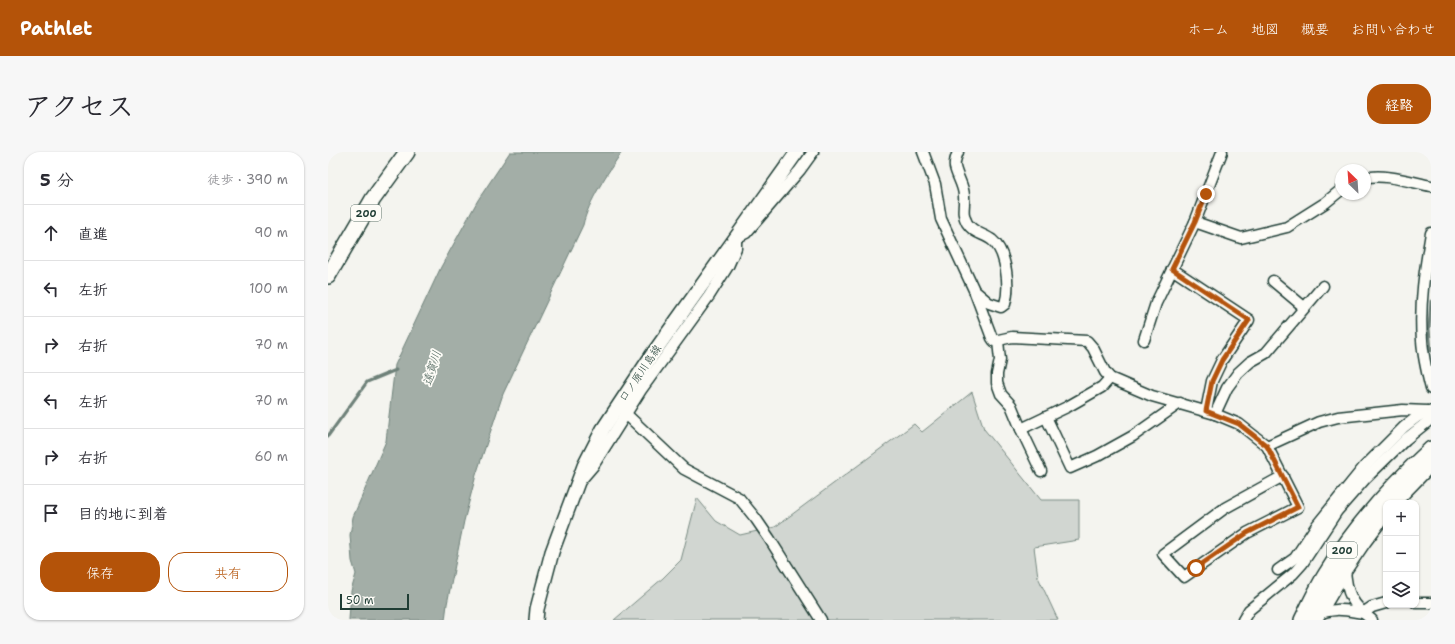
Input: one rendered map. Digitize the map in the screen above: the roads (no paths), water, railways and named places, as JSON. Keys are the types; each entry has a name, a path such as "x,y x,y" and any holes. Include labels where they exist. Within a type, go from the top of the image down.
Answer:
{"highway":[{"name":"200","path":"328,276 373,199 407,152"},
{"name":"200","path":"1391,500 1431,449"},
{"name":"200","path":"1391,500 1431,463"},
{"name":"200","path":"1311,618 1327,571 1353,534 1383,507"},
{"name":"200","path":"1311,618 1383,512"}],"main road":[{"name":"口ノ原川島線","path":"536,620 537,610 552,552 584,466 600,435 660,343 797,152"}],"street":[{"path":"577,486 593,466 641,390 709,296 736,248 736,238 746,233 800,170 813,152"},
{"path":"923,152 935,184 941,219 974,290 994,341 1012,336 1087,341 1093,348 1105,372 1110,378 1152,396 1211,412 1239,424 1267,446 1283,476 1298,507 1247,533 1184,577 1163,554 1225,508 1283,476"},
{"path":"958,152 954,166 964,195 962,210 967,223 972,229 992,240 1000,248 1007,276 1006,300 1005,304 1001,307 989,303 974,290"},
{"path":"1144,340 1156,303 1195,222 1222,152"},
{"path":"1371,176 1383,176 1431,186"},
{"path":"1195,222 1241,238 1287,227 1335,195"},
{"path":"1431,233 1424,276 1421,311 1422,340 1431,389"},
{"path":"1172,269 1249,320 1222,360 1212,381 1211,412"},
{"path":"1273,281 1304,307"},
{"path":"1211,412 1238,373 1250,362 1266,353 1323,286"},
{"path":"998,341 1000,360 996,374 996,384 1001,394 1011,405 1041,471"},
{"path":"1021,429 1102,386 1110,378"},
{"path":"1046,417 1070,468 1097,456 1133,436 1180,403"},
{"path":"1267,446 1319,422 1338,417 1403,410 1430,413"},
{"path":"1278,570 1295,558 1317,526 1364,467 1416,417 1430,413"},
{"path":"1243,620 1249,610 1298,569 1337,511 1366,478 1430,413"},
{"path":"626,414 684,469 739,498 765,532 821,620"},
{"path":"1345,568 1346,584 1349,594 1363,613 1372,620"},
{"path":"1419,603 1431,603"},
{"path":"1311,618 1326,611 1340,609 1363,613 1372,607 1383,604"}],"water":[{"name":"遠賀川","path":"510,152 622,152 605,178 589,207 583,225 503,394 476,475 464,521 445,620 349,620 351,591 356,574 352,561 350,535 353,517 386,441 395,365 441,267 478,200"}],"waterway":[{"path":"1431,301 1429,329 1431,351"},
{"path":"328,436 367,382 396,370"}]}
